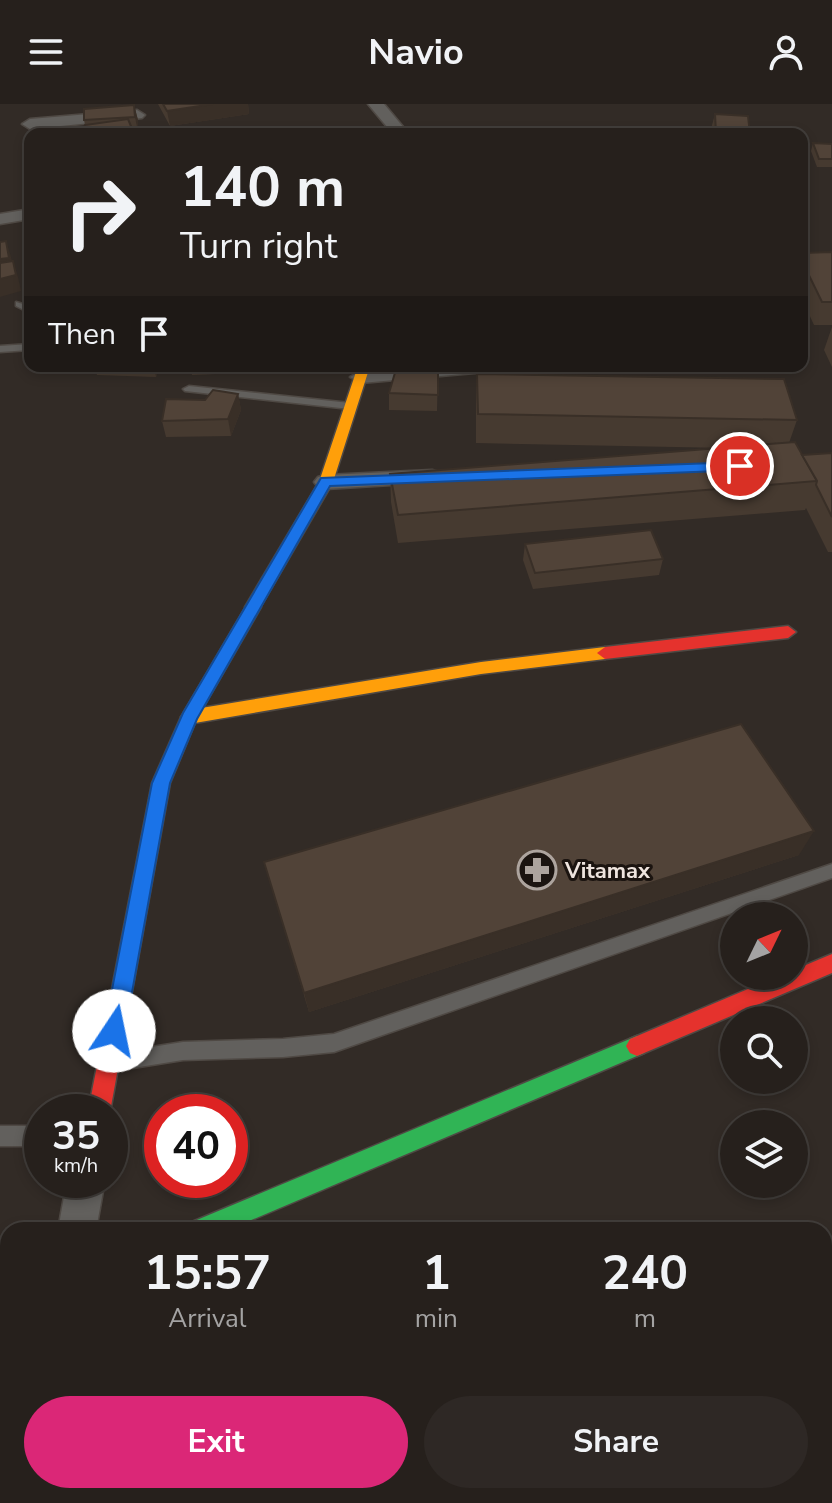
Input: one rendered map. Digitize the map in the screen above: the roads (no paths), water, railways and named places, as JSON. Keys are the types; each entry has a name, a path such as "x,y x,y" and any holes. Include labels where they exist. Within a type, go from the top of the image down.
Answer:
{"street":[{"path":"378,107 400,104"},
{"path":"378,107 396,128"},
{"path":"30,124 136,109"},
{"path":"0,219 24,215"},
{"path":"103,1094 161,783 189,717 326,482 362,372"},
{"path":"326,482 453,477"},
{"path":"189,717 481,668 788,632"},
{"path":"219,1222 832,963"},
{"path":"78,1222 83,1198"}],"lane":[{"path":"0,349 24,347"},
{"path":"189,389 350,406"},
{"path":"109,1063 183,1051 334,1043 832,871"},
{"path":"0,1136 24,1136"}],"place":[{"name":"Vitamax","path":"537,870"}]}
